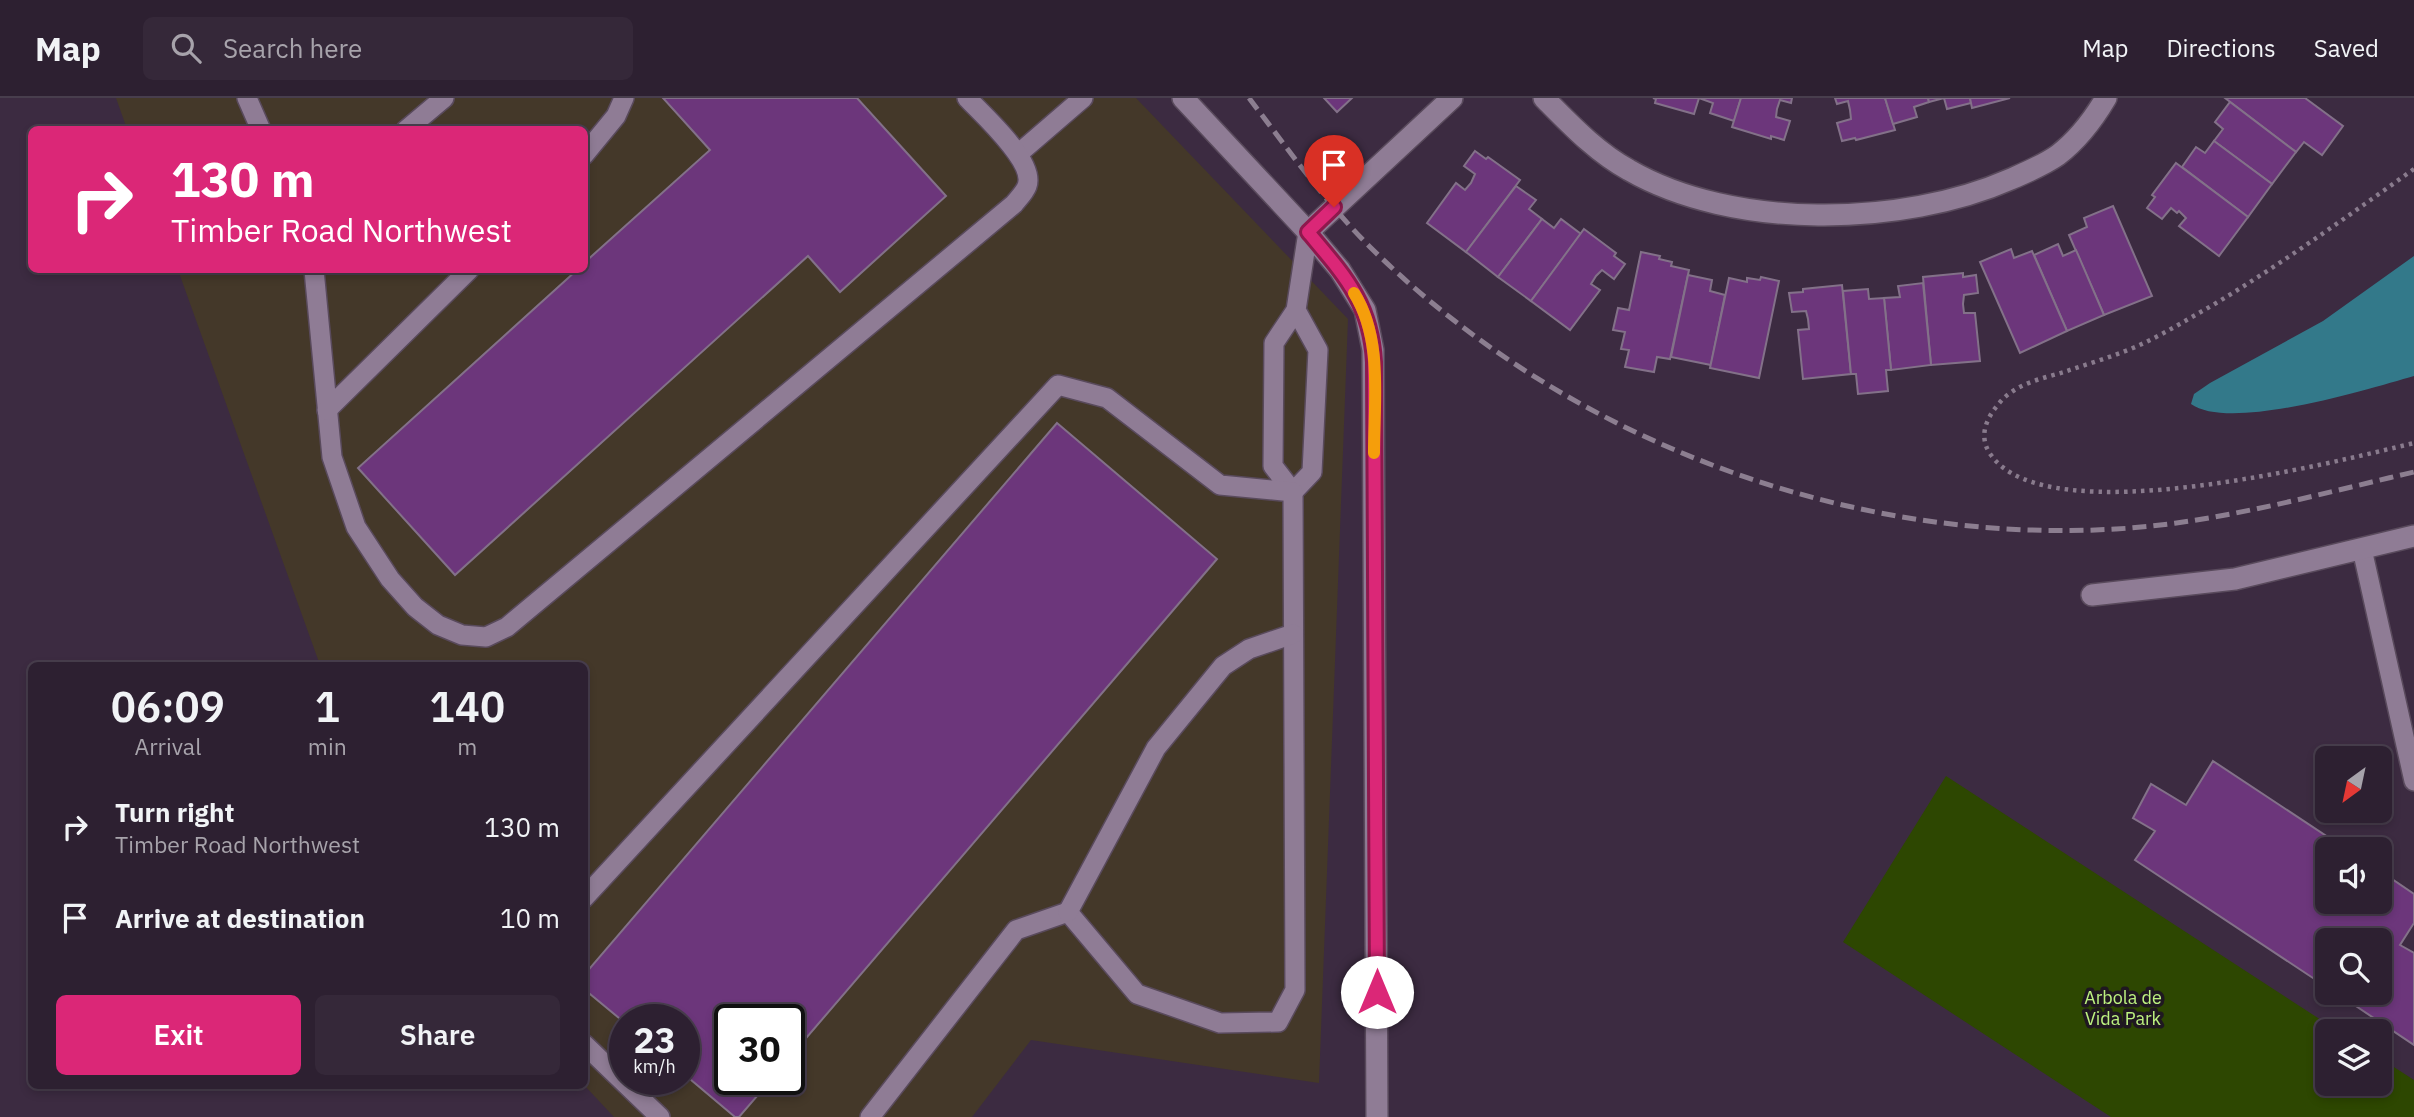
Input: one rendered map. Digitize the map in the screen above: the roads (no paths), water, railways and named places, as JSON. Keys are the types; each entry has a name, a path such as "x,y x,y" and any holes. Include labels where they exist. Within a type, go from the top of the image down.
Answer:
{"street":[{"path":"1183,98 1340,270 1365,310 1373,350 1377,1117"},
{"path":"1308,232 1452,98"},
{"path":"1544,98 1591,144 1629,171 1675,191 1716,203 1816,216 1909,208 1992,187 2057,156 2079,137 2106,98"},
{"path":"2092,595 2235,579 2414,536"}],"lane":[{"path":"247,98 259,126"},
{"path":"411,126 444,98"},
{"path":"588,150 617,116 624,98"},
{"path":"314,273 332,457 356,527 390,579 415,607 438,625 462,635 486,637 507,627 1014,204 1027,186 1027,171 1018,154 967,98"},
{"path":"1018,154 1083,98"},
{"path":"1068,912 1136,994 1220,1023 1278,1022 1295,990 1293,492 1273,466 1274,343 1296,310 1308,232"},
{"path":"327,410 466,273"},
{"path":"1293,492 1312,472 1318,350 1296,310"},
{"path":"588,894 1059,385 1107,398 1220,485 1293,492"},
{"path":"2362,549 2414,781"},
{"path":"870,1117 1016,930 1068,912 1156,748 1223,666 1250,649 1293,634"},
{"path":"588,1048 660,1117"}],"water":[{"path":"2414,256 2414,376 2334,398 2267,411 2210,411 2191,404 2194,394 2210,383 2323,321"}],"railway":[{"path":"1249,98 1353,230 1447,315 1530,374 1620,424 1714,466 1812,497 1912,519 2014,529 2116,529 2191,521 2303,499 2414,472"}],"park label":[{"name":"Arbola de Vida Park","path":"2123,1007"}]}
